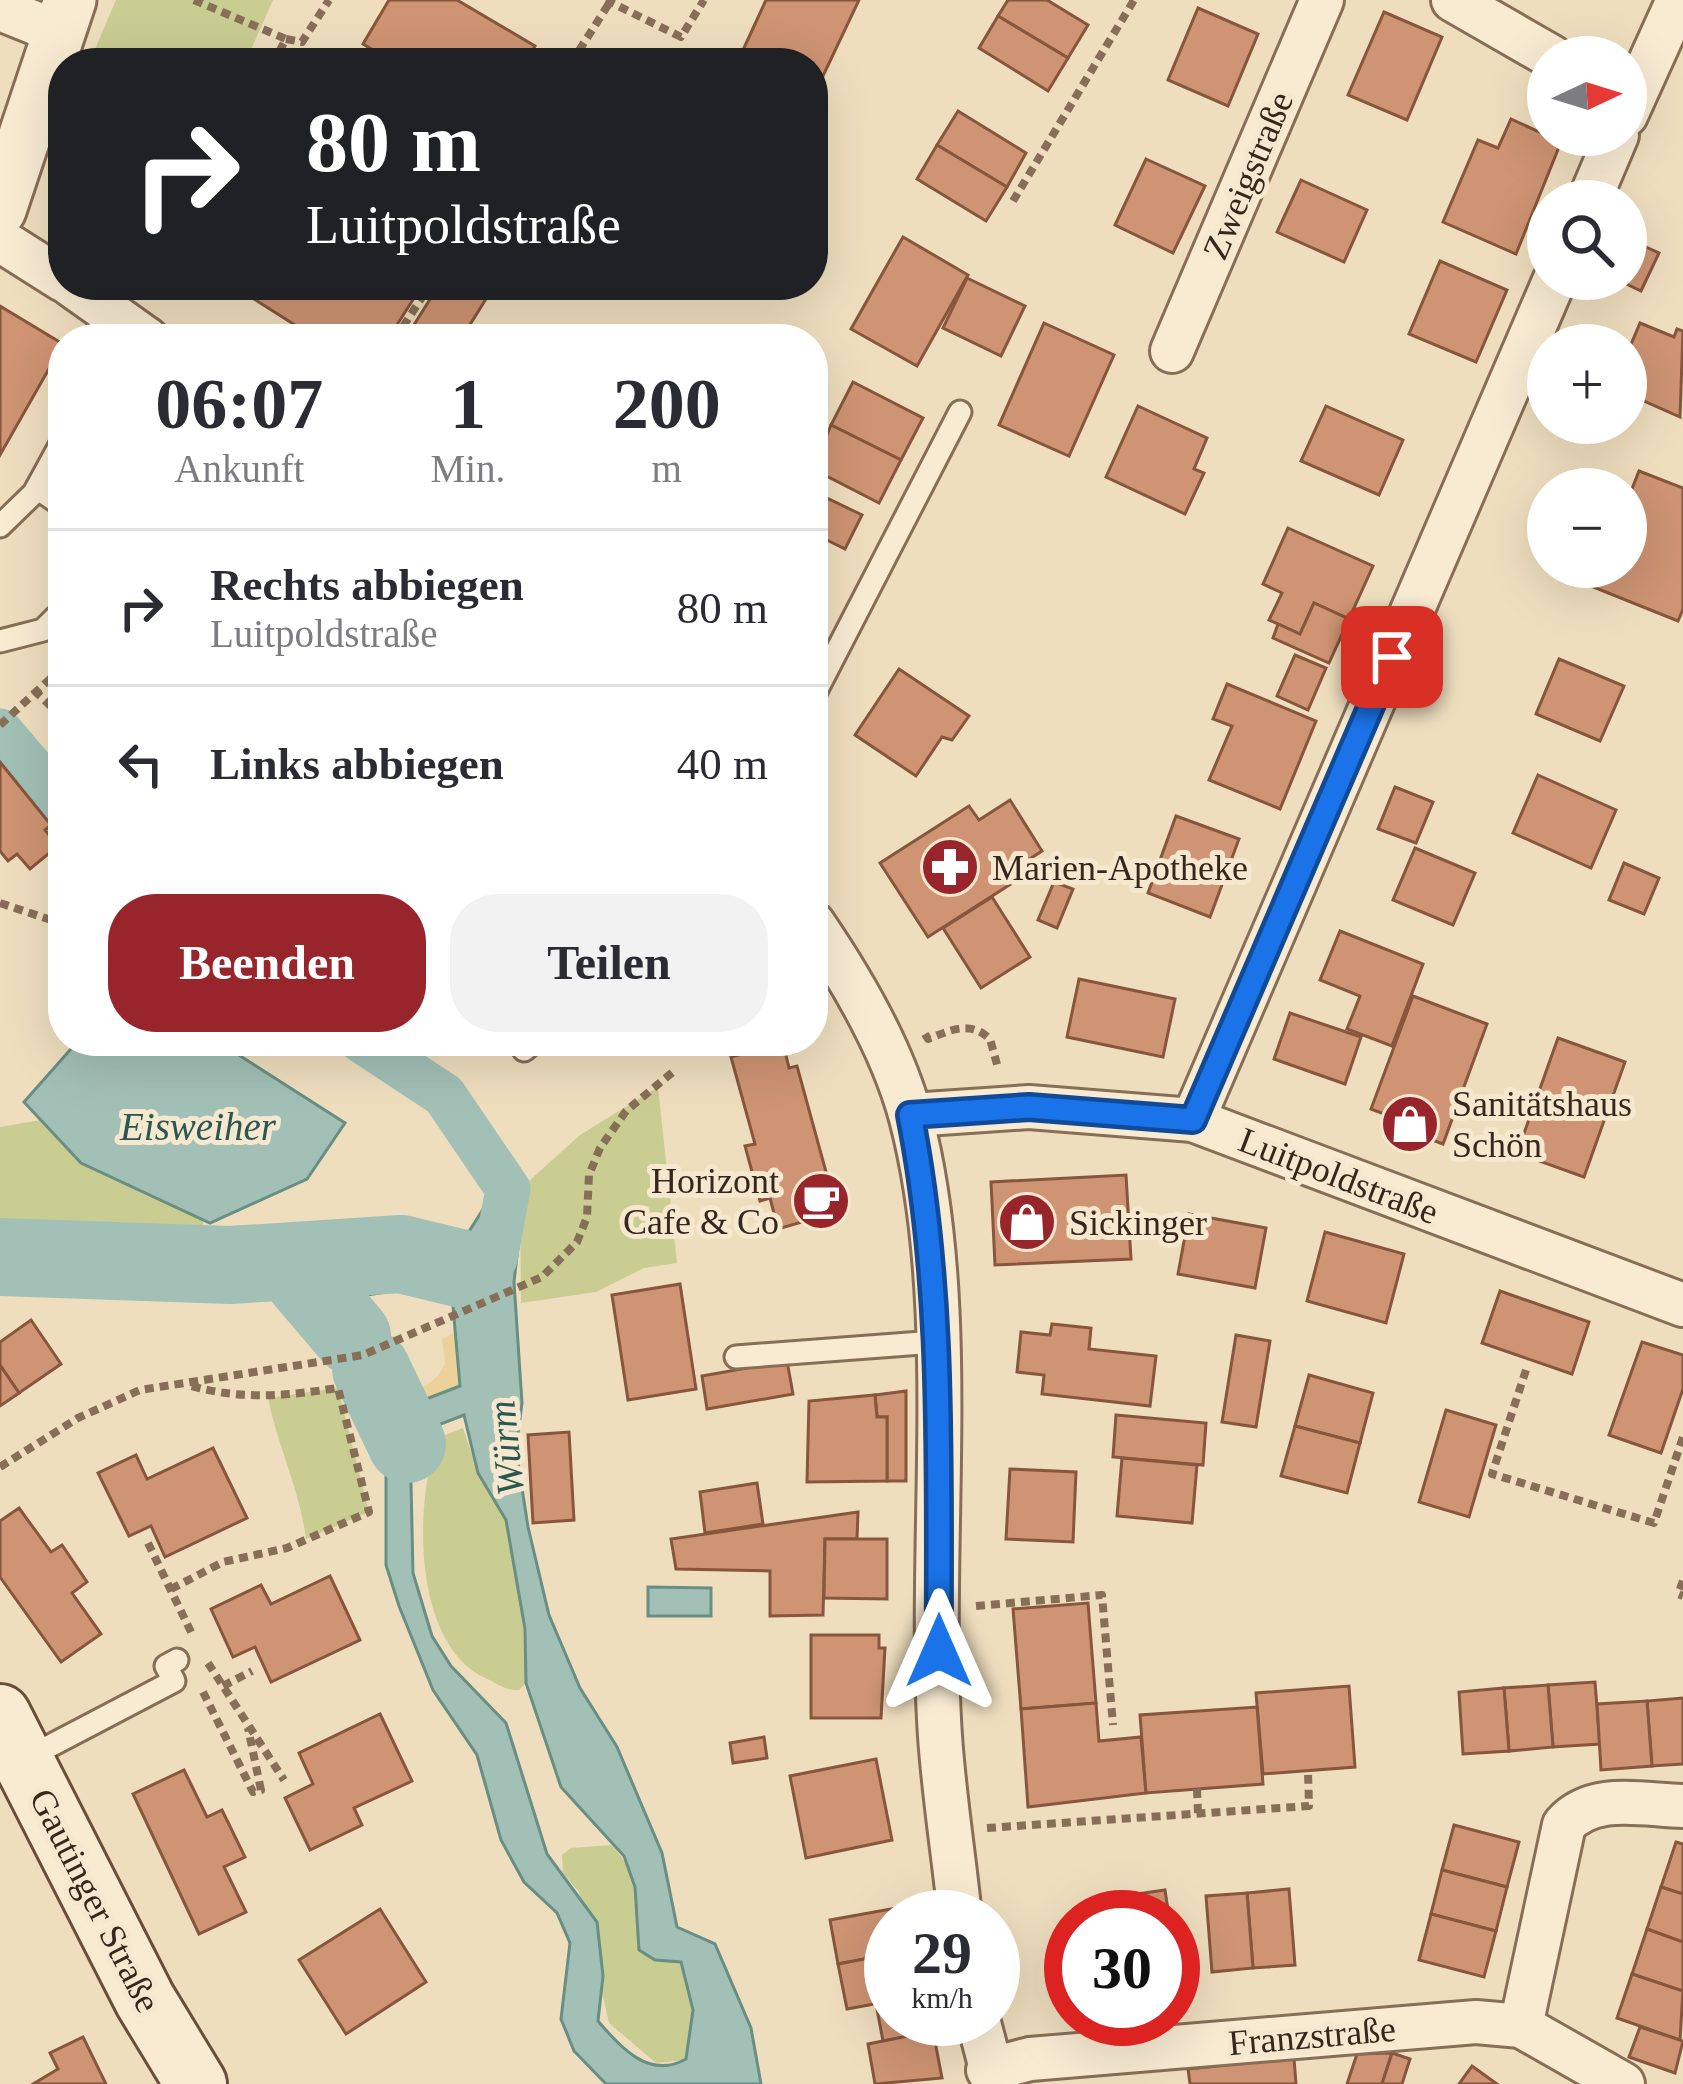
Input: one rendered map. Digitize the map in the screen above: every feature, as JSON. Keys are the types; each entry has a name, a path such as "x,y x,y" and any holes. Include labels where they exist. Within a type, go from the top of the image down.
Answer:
{"main road":[{"name":"Gautinger Straße","path":"12,1737 145,2000 196,2084"}],"street":[{"name":"Zweigstraße","path":"1172,351 1322,0"},
{"path":"1453,0 1527,43"},
{"path":"1647,67 1678,0"},
{"path":"0,8 65,16 54,48"},
{"path":"0,210 48,67"},
{"path":"0,240 48,270"},
{"path":"89,300 117,324"},
{"path":"1193,1120 1546,300"},
{"path":"828,960 879,1036 910,1115 926,1196 935,1342 940,1736 957,1890"},
{"name":"Luitpoldstraße","path":"910,1115 1029,1107 1193,1120 1673,1296"},
{"path":"1521,2026 1564,1826 1580,1808 1600,1803 1683,1806"},
{"name":"Franzstraße","path":"992,2077 1030,2059 1476,2022 1521,2026 1623,2084"},
{"path":"985,2046 992,2077"}],"lane":[{"path":"828,668 960,412"},
{"path":"0,526 37,488 48,468"},
{"path":"37,488 48,496"},
{"path":"0,641 48,625"},
{"path":"736,1357 935,1342"},
{"path":"12,1737 174,1681 166,1666 177,1660"}],"path":[{"path":"194,0 302,42 329,0"},
{"path":"580,48 608,1 682,37 704,0"},
{"path":"1013,201 1134,0"},
{"path":"281,48 286,39"},
{"path":"0,725 11,709 48,680"},
{"path":"34,691 48,704"},
{"path":"0,903 48,919"},
{"path":"879,1036 919,1022 928,1040 956,1028 975,1028 990,1039 998,1074 1031,1077 1029,1107"},
{"path":"0,1467 78,1418 140,1390 363,1355 531,1282 577,1242 587,1217 590,1175 600,1148 655,1083"},
{"path":"1526,1370 1492,1474 1654,1523 1683,1437"},
{"path":"171,1589 223,1562 287,1548 368,1513 338,1388 268,1398 233,1397 184,1384"},
{"path":"148,1543 201,1651 284,1780"},
{"path":"1683,1581 1678,1594 1683,1596"},
{"path":"939,1609 1102,1595 1113,1725"},
{"path":"177,1660 182,1672 191,1668 253,1792 261,1790 247,1721"},
{"path":"223,1685 252,1671"},
{"path":"951,1831 1309,1806 1308,1771"},
{"path":"1197,1789 1198,1814"}],"green space":[{"path":"116,0 273,0 252,48 95,48"},
{"path":"658,1087 677,1263 644,1268 596,1292 521,1303 520,1189 580,1135"},
{"path":"41,1120 81,1163 203,1219 204,1243 186,1258 61,1240 0,1242 0,1127"},
{"path":"338,1388 369,1512 306,1539 268,1398"},
{"path":"463,1428 478,1473 506,1520 525,1629 526,1683 519,1690 485,1678 461,1660 443,1635 432,1604 423,1533 430,1465 438,1438"},
{"path":"611,1845 632,1880 639,1950 655,1960 681,1961 693,2010 686,2060 656,2063 609,2023 579,1892 563,1873 562,1855 571,1848"}],"sand":[{"path":"458,1331 461,1386 403,1408 387,1403 371,1369 378,1365 390,1390 423,1387 445,1363 442,1339"}],"water":[{"name":"Eisweiher","path":"65,1056 240,1056 345,1123 307,1179 210,1223 81,1163 24,1102"},
{"path":"513,1202 520,1229 514,1282 522,1403 516,1449 549,1615 580,1688 617,1747 662,1853 677,1927 715,1944 751,2028 761,2084 606,2084 574,2051 561,2019 570,1943 557,1913 524,1882 501,1840 477,1755 433,1690 386,1565 386,1459 380,1411 391,1402 403,1408 460,1386 452,1295 407,1289 366,1295 356,1271 357,1240 468,1233 487,1203","holes":["464,1415 478,1473 506,1520 525,1629 526,1683 561,1787 624,1856 635,1887 639,1950 655,1960 681,1962 693,2010 686,2059 672,2064 660,2066 636,2058 598,2021 603,1976 597,1922 547,1854 506,1723 451,1666 432,1636 413,1573 411,1483 421,1449 438,1425"]},
{"path":"648,1587 711,1588 711,1616 648,1616"}],"building":[{"path":"389,0 457,0 535,46 370,48 363,44"},
{"path":"766,0 859,0 828,65 828,48 744,48"},
{"path":"1008,0 1047,0 1088,25 1068,58 998,16"},
{"path":"1198,8 1258,34 1228,106 1168,80"},
{"path":"1384,12 1442,37 1407,120 1348,95"},
{"path":"998,16 1068,58 1048,91 979,48"},
{"path":"958,111 1026,153 1007,187 937,145"},
{"path":"1511,119 1527,126 1527,156 1555,156 1546,180 1527,180 1527,227 1516,254 1443,222 1478,140 1498,148"},
{"path":"937,145 1007,187 986,221 917,179"},
{"path":"1146,159 1205,186 1173,253 1115,225"},
{"path":"1301,180 1367,210 1344,262 1277,232"},
{"path":"903,237 968,275 917,366 851,329"},
{"path":"1647,248 1659,253 1647,278"},
{"path":"1440,261 1507,290 1476,362 1409,334"},
{"path":"967,278 1025,306 1001,356 943,328"},
{"path":"256,300 413,300 398,324 293,324"},
{"path":"430,300 485,300 470,324 414,324"},
{"path":"0,306 48,335 48,370 0,455"},
{"path":"1044,323 1114,355 1069,456 999,425"},
{"path":"1647,326 1674,337 1677,329 1683,331 1680,417 1647,402"},
{"path":"853,382 923,418 901,460 831,425"},
{"path":"1138,406 1207,438 1194,469 1204,473 1185,514 1106,477"},
{"path":"1326,406 1403,440 1379,495 1301,461"},
{"path":"831,425 901,460 879,503 828,477"},
{"path":"1647,474 1683,488 1683,609 1678,621 1596,588 1647,588"},
{"path":"828,498 862,515 845,549 828,540"},
{"path":"1288,528 1373,566 1349,619 1314,603 1300,634 1269,620 1282,593 1263,584"},
{"path":"1314,603 1349,619 1329,663 1273,638 1278,624 1300,634"},
{"path":"1295,655 1326,668 1308,710 1277,696"},
{"path":"1559,659 1624,686 1600,741 1536,714"},
{"path":"899,669 969,716 952,740 942,737 916,776 855,735"},
{"path":"1227,684 1316,721 1280,809 1209,780 1232,726 1213,719"},
{"path":"0,762 48,821 48,854 30,869 17,854 8,861 0,851"},
{"path":"1538,775 1616,810 1591,868 1513,833"},
{"path":"1395,787 1433,802 1416,843 1378,829"},
{"name":"Marien-Apotheke","path":"1010,800 1042,851 1011,871 1017,880 928,937 880,863 969,806 979,820"},
{"path":"1176,816 1239,839 1210,917 1148,893"},
{"path":"1415,848 1475,873 1453,925 1393,900"},
{"path":"1624,863 1659,878 1644,914 1609,900"},
{"path":"1054,882 1073,889 1057,928 1038,920"},
{"path":"992,897 1030,957 981,988 943,928"},
{"path":"1340,931 1423,964 1392,1046 1347,1029 1360,996 1320,980"},
{"path":"1079,979 1175,999 1163,1057 1067,1037"},
{"path":"1413,996 1487,1024 1443,1144 1384,1122 1387,1115 1371,1109"},
{"path":"1290,1013 1361,1037 1345,1084 1274,1059"},
{"path":"1558,1038 1625,1062 1584,1177 1517,1153"},
{"path":"786,1056 789,1068 797,1066 837,1212 778,1229 770,1198 760,1201 745,1146 755,1144 731,1057"},
{"path":"1126,1175 1131,1259 995,1265 991,1182"},
{"path":"1189,1214 1266,1228 1255,1288 1178,1274"},
{"path":"1325,1232 1404,1254 1386,1323 1307,1301"},
{"path":"680,1284 696,1389 628,1400 612,1295"},
{"path":"1500,1291 1589,1322 1572,1374 1482,1343"},
{"path":"31,1320 61,1364 19,1393 0,1365 0,1342"},
{"path":"1052,1324 1091,1328 1089,1349 1156,1356 1150,1406 1042,1394 1044,1375 1017,1372 1021,1332 1050,1335"},
{"path":"1236,1335 1270,1341 1256,1427 1222,1422"},
{"path":"1642,1342 1683,1355 1683,1389 1661,1453 1609,1435"},
{"path":"787,1361 793,1394 707,1409 702,1376"},
{"path":"0,1365 19,1393 0,1406"},
{"path":"1309,1375 1373,1393 1360,1443 1295,1426"},
{"path":"906,1391 906,1481 887,1481 887,1417 877,1417 875,1395"},
{"path":"875,1395 877,1417 887,1417 887,1481 807,1482 809,1401"},
{"path":"1446,1410 1496,1425 1469,1517 1419,1502"},
{"path":"1116,1415 1206,1423 1203,1465 1113,1457"},
{"path":"1295,1426 1360,1443 1347,1493 1281,1476"},
{"path":"569,1432 574,1520 533,1523 528,1435"},
{"path":"213,1448 247,1518 165,1557 151,1526 129,1536 98,1473 136,1455 147,1479"},
{"path":"1122,1458 1197,1465 1192,1523 1117,1516"},
{"path":"1010,1469 1076,1472 1073,1542 1006,1539"},
{"path":"757,1483 763,1524 705,1533 700,1492"},
{"path":"19,1508 51,1552 62,1545 87,1582 72,1593 101,1634 61,1662 0,1577 0,1521"},
{"path":"858,1512 857,1539 825,1539 823,1615 770,1616 770,1571 676,1569 671,1539"},
{"path":"825,1539 887,1539 887,1599 824,1598"},
{"path":"330,1576 360,1640 271,1682 255,1647 233,1657 211,1609 261,1585 271,1604"},
{"path":"1088,1603 1096,1703 1021,1709 1013,1609"},
{"path":"811,1635 879,1635 879,1648 885,1648 881,1718 811,1718"},
{"path":"1595,1682 1600,1744 1553,1747 1548,1685"},
{"path":"1548,1685 1553,1747 1509,1751 1504,1688"},
{"path":"1349,1686 1355,1767 1263,1774 1256,1693"},
{"path":"1504,1688 1509,1751 1463,1754 1459,1692"},
{"path":"1683,1698 1683,1764 1652,1766 1647,1701"},
{"path":"1647,1701 1652,1766 1601,1770 1597,1704"},
{"path":"1096,1703 1099,1741 1141,1737 1146,1793 1028,1807 1021,1709"},
{"path":"1257,1707 1263,1784 1146,1793 1140,1715"},
{"path":"380,1714 412,1781 354,1808 362,1825 310,1850 285,1798 313,1784 299,1753"},
{"path":"764,1737 767,1758 733,1763 730,1743"},
{"path":"876,1759 892,1840 806,1858 790,1776"},
{"path":"184,1770 207,1817 222,1810 245,1857 224,1867 246,1912 199,1934 133,1794"},
{"path":"1454,1825 1519,1842 1507,1887 1442,1870"},
{"path":"1676,1842 1683,1844 1683,1894 1661,1887"},
{"path":"1442,1870 1507,1887 1496,1931 1431,1914"},
{"path":"1661,1887 1683,1894 1683,1942 1647,1929"},
{"path":"1289,1889 1295,1965 1253,1968 1247,1893"},
{"path":"1247,1893 1253,1968 1212,1972 1206,1896"},
{"path":"380,1909 426,1982 346,2034 299,1960"},
{"path":"864,1914 864,1959 838,1964 830,1920"},
{"path":"1431,1914 1496,1931 1484,1977 1419,1960"},
{"path":"1647,1929 1683,1942 1683,1991 1632,1974"},
{"path":"864,1959 864,2006 847,2009 838,1964"},
{"path":"1632,1974 1683,1991 1680,2040 1617,2018"},
{"path":"1640,2027 1683,2041 1675,2073 1629,2057"},
{"path":"83,2037 106,2084 33,2084 58,2069 50,2053"},
{"path":"868,2046 936,2046 942,2078 875,2084"},
{"path":"1392,2053 1382,2084 1347,2084 1357,2054"},
{"path":"1392,2053 1410,2059 1402,2084 1382,2084"},
{"path":"1294,2058 1296,2084 1190,2084 1188,2069"},
{"path":"1472,2066 1497,2084 1459,2084"}],"waterway":[{"path":"0,731 48,787"},
{"path":"385,1056 444,1095 508,1189 495,1259"},
{"name":"Würm","path":"0,1257 230,1265 401,1254 463,1269"},
{"path":"290,1263 352,1336"},
{"path":"371,1369 407,1444"}],"place":[{"name":"Marien-Apotheke","path":"950,867"},
{"name":"Sanitätshaus Schön","path":"1410,1124"},
{"name":"Horizont Cafe & Co","path":"821,1201"},
{"name":"Sickinger","path":"1027,1222"}],"route":[{"path":"939,1651 938,1399 932,1281 926,1196 910,1115 1029,1107 1193,1120 1392,657"}]}
